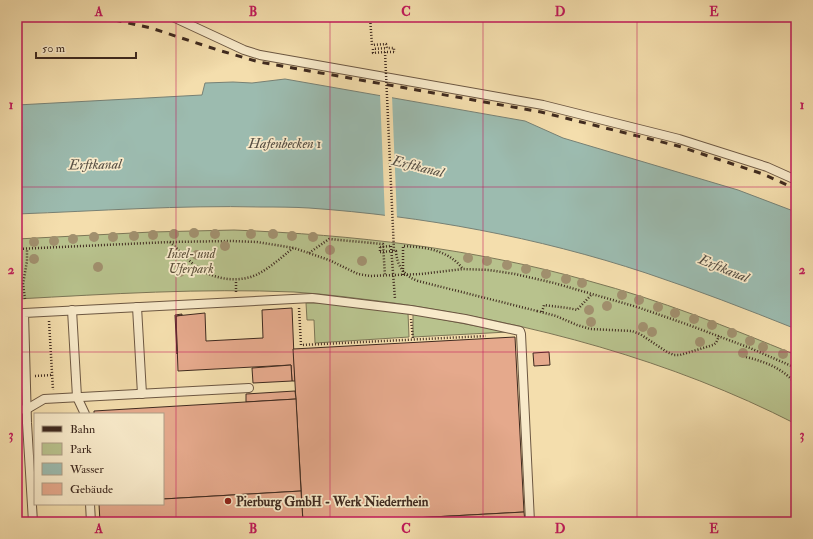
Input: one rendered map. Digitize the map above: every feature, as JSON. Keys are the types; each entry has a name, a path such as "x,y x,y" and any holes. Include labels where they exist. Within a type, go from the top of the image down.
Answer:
{"lane":[{"path":"173,17 244,50 260,55 543,105 679,139 767,167 796,180"},
{"path":"32,522 24,313 312,298 411,310 465,319 520,331 530,522"},
{"path":"137,307 142,394"},
{"path":"72,310 77,397 85,413"},
{"path":"17,410 27,409 44,399 54,398 249,388"},
{"path":"90,505 91,522"}],"path":[{"path":"370,17 372,45 386,44 386,48"},
{"path":"386,48 394,48 394,52 373,53 372,49 386,48"},
{"path":"385,52 394,251 396,251 400,267 405,274 411,279 542,312 590,329 632,331 640,334 674,355 680,355 713,345 716,343 719,336"},
{"path":"309,253 329,239 383,244 385,276"},
{"path":"170,242 198,268 215,276 229,280 236,280 260,273 294,248"},
{"path":"17,249 170,242 257,242 294,248 329,260 358,274 370,276 403,275 464,269 489,270 515,274 644,309 719,336 796,368"},
{"path":"392,267 391,246 380,247 380,252 394,251"},
{"path":"403,275 403,246 414,246 442,252 451,256 464,269"},
{"path":"25,299 23,284 28,261 27,249"},
{"path":"236,280 236,291"},
{"path":"542,312 544,305 556,308 565,306 577,310 592,294"},
{"path":"298,306 302,345 490,335"},
{"path":"49,319 54,398"},
{"path":"746,357 770,364 780,369 796,384"},
{"path":"770,364 773,358"}],"green space":[{"name":"Insel- und Uferpark","path":"234,230 324,235 413,245 457,252 501,260 589,281 668,305 796,355 796,424 748,401 700,381 650,363 549,333 446,311 319,294 259,291 156,292 17,299 17,239 152,232"},
{"path":"306,303 344,305 408,313 409,337 315,343 314,320 307,320"},
{"path":"413,314 508,332 413,337"}],"water":[{"name":"Hafenbecken 1","path":"285,79 525,121 563,138 738,190 796,212 796,329 684,286 605,260 522,239 479,230 394,216 291,207 170,208 17,214 17,105 202,95 205,83 252,83"}],"pier":[{"path":"380,93 392,96 397,219 385,218"}],"building":[{"path":"292,308 295,381 292,381 291,365 178,371 176,316 205,313 206,341 263,338 262,310"},
{"path":"182,314 176,316 177,354 175,315"},
{"path":"515,337 524,512 340,522 303,522 293,349"},
{"path":"549,352 550,365 534,366 533,353"},
{"path":"291,365 292,381 253,383 252,368"},
{"path":"295,391 296,399 246,402 246,394"},
{"path":"296,399 301,491 164,499 164,413 94,413 94,411"},
{"path":"301,491 303,522 100,522 99,505 164,505 164,499"},
{"path":"524,512 525,522 340,522"}],"railway":[{"path":"101,17 151,28 259,62 541,112 678,146 763,174 796,189"}],"place":[{"name":"Pierburg GmbH - Werk Niederrhein","path":"228,501"}],"water label":[{"name":"Erftkanal","path":"95,164"},
{"name":"Erftkanal","path":"418,166"},
{"name":"Erftkanal","path":"724,268"}]}
